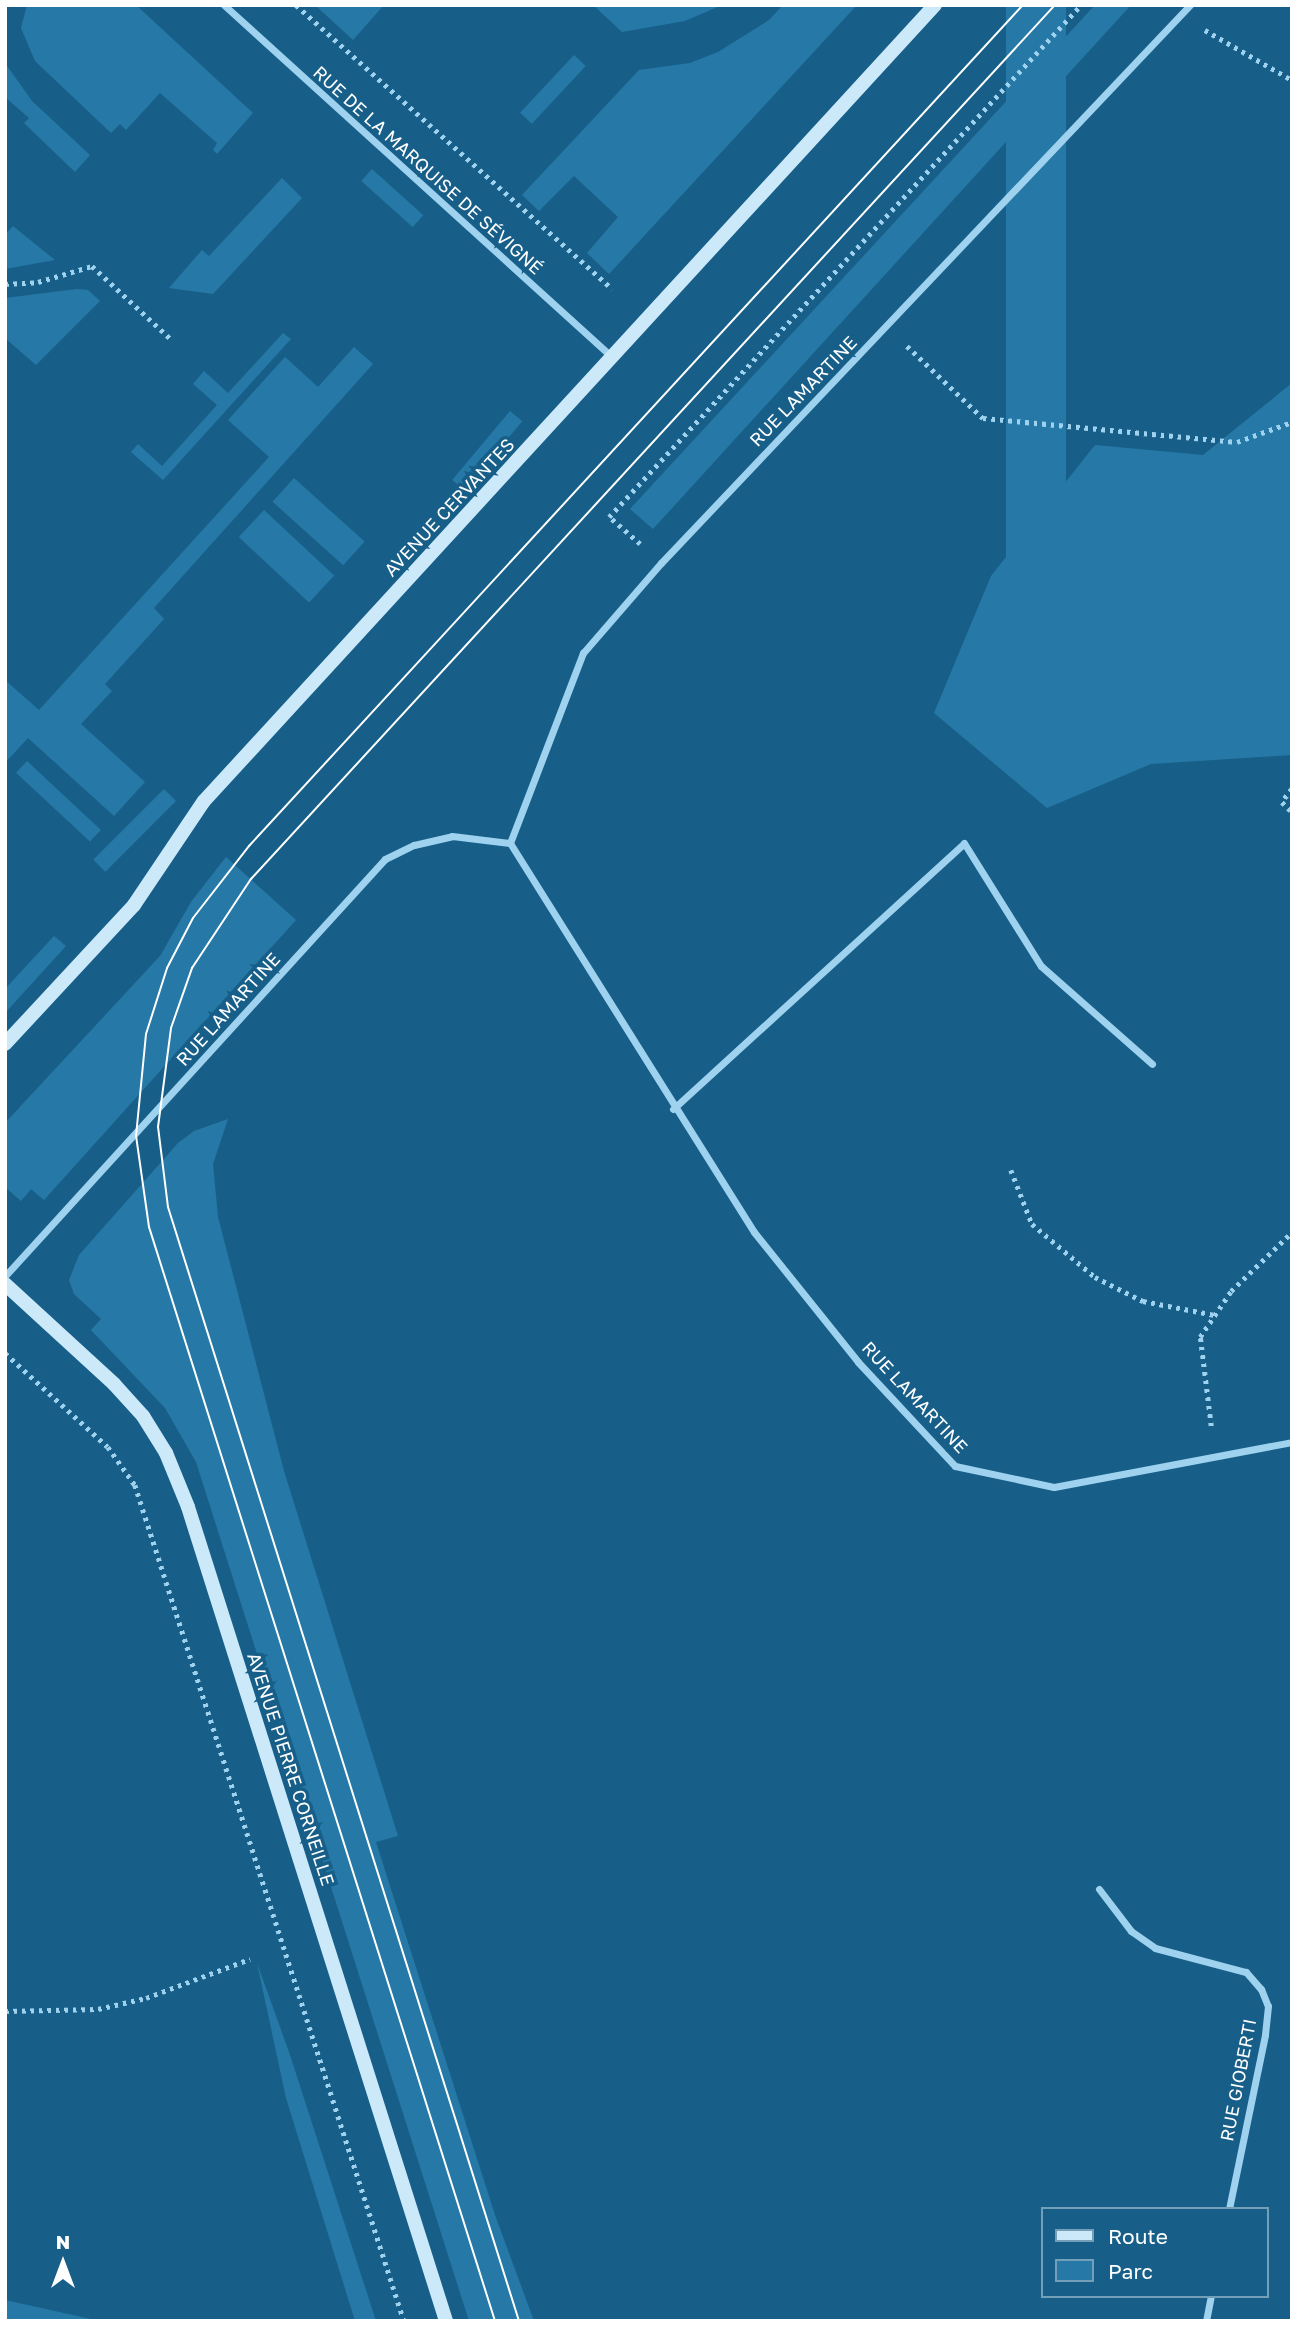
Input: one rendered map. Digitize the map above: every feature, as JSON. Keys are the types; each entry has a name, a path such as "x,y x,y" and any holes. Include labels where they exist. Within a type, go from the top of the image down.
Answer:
{"street":[{"name":"RUE DE LA MARQUISE DE SÉVIGNÉ","path":"224,5 612,357"},
{"name":"AVENUE CERVANTES","path":"5,1044 134,905 204,801 935,5"},
{"name":"RUE LAMARTINE","path":"510,844 583,653 661,563 1190,5"},
{"name":"RUE LAMARTINE","path":"5,1276 385,859 414,845 452,836 510,844"},
{"path":"673,1109 964,843 1041,966 1153,1065"},
{"name":"RUE LAMARTINE","path":"510,844 673,1109 754,1232 858,1362 955,1466 1054,1487 1214,1453 1292,1441"},
{"name":"AVENUE PIERRE CORNEILLE","path":"5,1284 114,1384 143,1416 166,1453 188,1507 446,2321"},
{"name":"RUE GIOBERTI","path":"1099,1889 1131,1931 1155,1948 1246,1972 1261,1989 1268,2006 1265,2035 1229,2207"},
{"path":"1208,2320 1211,2298"}],"path":[{"path":"296,5 611,289"},
{"path":"661,563 609,517 1081,5"},
{"path":"1180,15 1292,80"},
{"path":"5,284 38,282 92,266 172,340"},
{"path":"886,326 983,418 1237,442 1292,422"},
{"path":"1292,789 1282,802 1292,812"},
{"path":"1011,1170 1032,1224 1095,1277 1143,1301 1215,1315"},
{"path":"1214,1453 1200,1337 1231,1290 1292,1232"},
{"path":"5,1353 108,1447 135,1485 404,2321"},
{"path":"5,2011 98,2009 146,1998 250,1959"}],"green space":[{"path":"27,5 136,5 253,113 217,154 213,150 217,143 160,93 126,130 120,124 111,133 35,61 21,28"},
{"path":"315,5 384,5 353,40"},
{"path":"593,5 722,5 685,21 622,32"},
{"path":"783,5 857,5 609,274 587,253 618,217 574,176 539,211 522,195 639,70 690,63 718,52 769,20"},
{"path":"1006,5 1066,5 1066,610 1006,610"},
{"path":"1095,5 1131,5 653,529 630,509"},
{"path":"574,55 586,66 532,124 520,113"},
{"path":"5,63 32,101 90,155 75,172 24,123 29,118 5,97"},
{"path":"372,169 423,215 413,227 361,181"},
{"path":"282,178 302,198 213,294 169,288 202,250 209,256"},
{"path":"13,226 55,260 5,269 5,235"},
{"path":"88,290 100,301 36,365 5,338 5,298"},
{"path":"283,333 291,339 163,480 131,452 138,444 162,466 217,405 193,384 204,371 228,393"},
{"path":"354,347 373,364 154,608 164,619 105,684 112,691 81,724 145,782 114,816 28,738 5,763 5,680 39,710 269,457 228,420 285,357 318,387"},
{"path":"1292,383 1292,755 1151,764 1047,808 934,713 991,576 1095,445 1203,455"},
{"path":"510,411 522,421 464,490 452,480"},
{"path":"294,478 365,542 343,565 273,502"},
{"path":"264,510 334,575 309,603 239,537"},
{"path":"27,761 101,830 90,842 16,773"},
{"path":"164,789 176,801 105,872 93,860"},
{"path":"226,857 296,920 44,1200 31,1189 21,1201 5,1187 5,1123 160,956 191,902"},
{"path":"54,936 66,946 5,1013 5,989"},
{"path":"228,1119 213,1164 218,1217 284,1471 398,1836 376,1842 495,2215 534,2321 469,2321 196,1462 165,1408 91,1330 101,1319 74,1294 69,1280 79,1255 178,1143 194,1131"},
{"path":"257,1963 289,2052 376,2321 355,2321 286,2098"},
{"path":"5,2300 100,2321 5,2321"}],"tram line":[{"path":"495,2321 149,1227 136,1136 146,1034 167,968 193,918 249,846 1023,5"},
{"path":"519,2321 168,1207 158,1127 171,1028 192,968 251,879 1055,5"}]}
